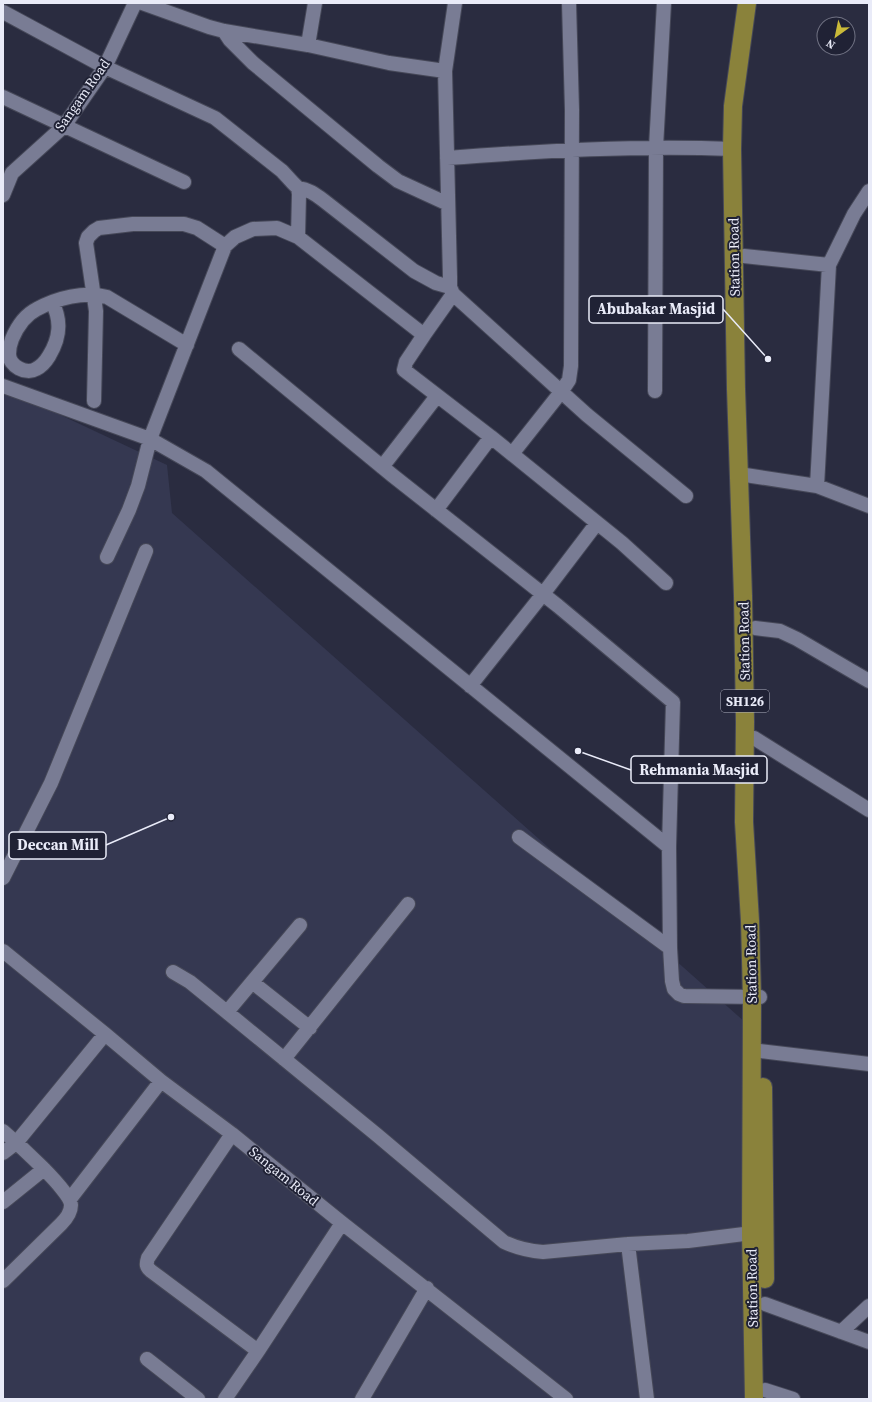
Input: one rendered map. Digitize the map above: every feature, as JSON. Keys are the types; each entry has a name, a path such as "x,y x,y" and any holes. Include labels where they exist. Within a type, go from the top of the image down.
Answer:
{"main road":[{"name":"Station Road","path":"747,3 733,106 732,149 734,293 743,475 755,628 754,738 756,998 757,1051 765,1162 758,1232 752,1261 761,1396"},
{"name":"Station Road","path":"756,998 744,822 745,722 743,475 744,124 758,3"},
{"name":"Station Road","path":"758,1232 765,1304 761,1396"}],"street":[{"name":"Sangam Road","path":"3,195 8,171 64,126 105,67 135,3"},
{"path":"142,3 224,31 445,71"},
{"path":"308,45 315,3"},
{"path":"456,3 445,71 448,204 452,290 406,362 404,370 491,437 622,543 666,583"},
{"path":"512,454 561,392 569,380 571,366 572,149 569,3"},
{"path":"655,391 656,147 664,3"},
{"path":"3,12 105,67 215,118 282,171 298,188 298,237"},
{"path":"224,31 230,40 253,63 378,166 398,181 448,204"},
{"path":"3,97 184,182"},
{"path":"447,158 572,149 656,147 732,149"},
{"path":"298,188 310,191 323,200 414,271 452,290 587,415 686,496"},
{"path":"817,486 829,265 854,214 869,191"},
{"path":"94,401 96,311 86,244 88,237 99,228 133,224 184,224 197,228 225,246"},
{"path":"107,557 129,510 138,486 150,439 225,246 235,237 253,229 277,228 298,237 424,335"},
{"path":"744,256 829,265"},
{"path":"52,302 57,311 60,323 58,336 53,349 44,363 36,369 30,371 22,370 11,361 9,355 10,344 14,334 23,320 33,311 52,302 64,298 101,295 113,299 187,345"},
{"path":"239,349 382,467 543,594 673,702 669,846 670,948 672,981 674,989 678,994 684,996 756,998"},
{"path":"3,386 150,439 206,471 669,846"},
{"path":"382,467 437,396"},
{"path":"436,510 491,437"},
{"path":"743,475 817,486 869,506"},
{"path":"470,686 597,523"},
{"path":"3,878 51,783 146,551"},
{"path":"755,628 780,631 797,638 869,681"},
{"path":"754,738 869,810"},
{"path":"519,837 670,948"},
{"path":"284,1059 408,904"},
{"path":"227,1012 300,925"},
{"name":"Sangam Road","path":"5,957 105,1034 161,1081 232,1134 342,1223 427,1288 566,1399"},
{"path":"174,972 190,982 227,1012 504,1242 532,1252 543,1252 628,1244 688,1241 758,1232"},
{"path":"252,982 310,1028"},
{"path":"3,1153 16,1143 105,1034"},
{"path":"757,1051 868,1063"},
{"path":"70,1199 161,1081"},
{"path":"3,1131 44,1168 70,1199 71,1206 68,1216 3,1281"},
{"path":"232,1134 148,1258 147,1268 258,1351"},
{"path":"3,1202 44,1168"},
{"path":"225,1399 342,1223"},
{"path":"628,1244 648,1399"},
{"path":"366,1397 427,1288"},
{"path":"765,1304 869,1342"},
{"path":"841,1332 869,1306"},
{"path":"146,1359 198,1399"},
{"path":"761,1396 794,1399"}],"shaded area":[{"path":"3,388 167,465 172,513 746,1023 745,1399 3,1399"}],"place":[{"name":"Abubakar Masjid","path":"768,359"},
{"name":"Rehmania Masjid","path":"578,751"},
{"name":"Deccan Mill","path":"171,817"}]}
